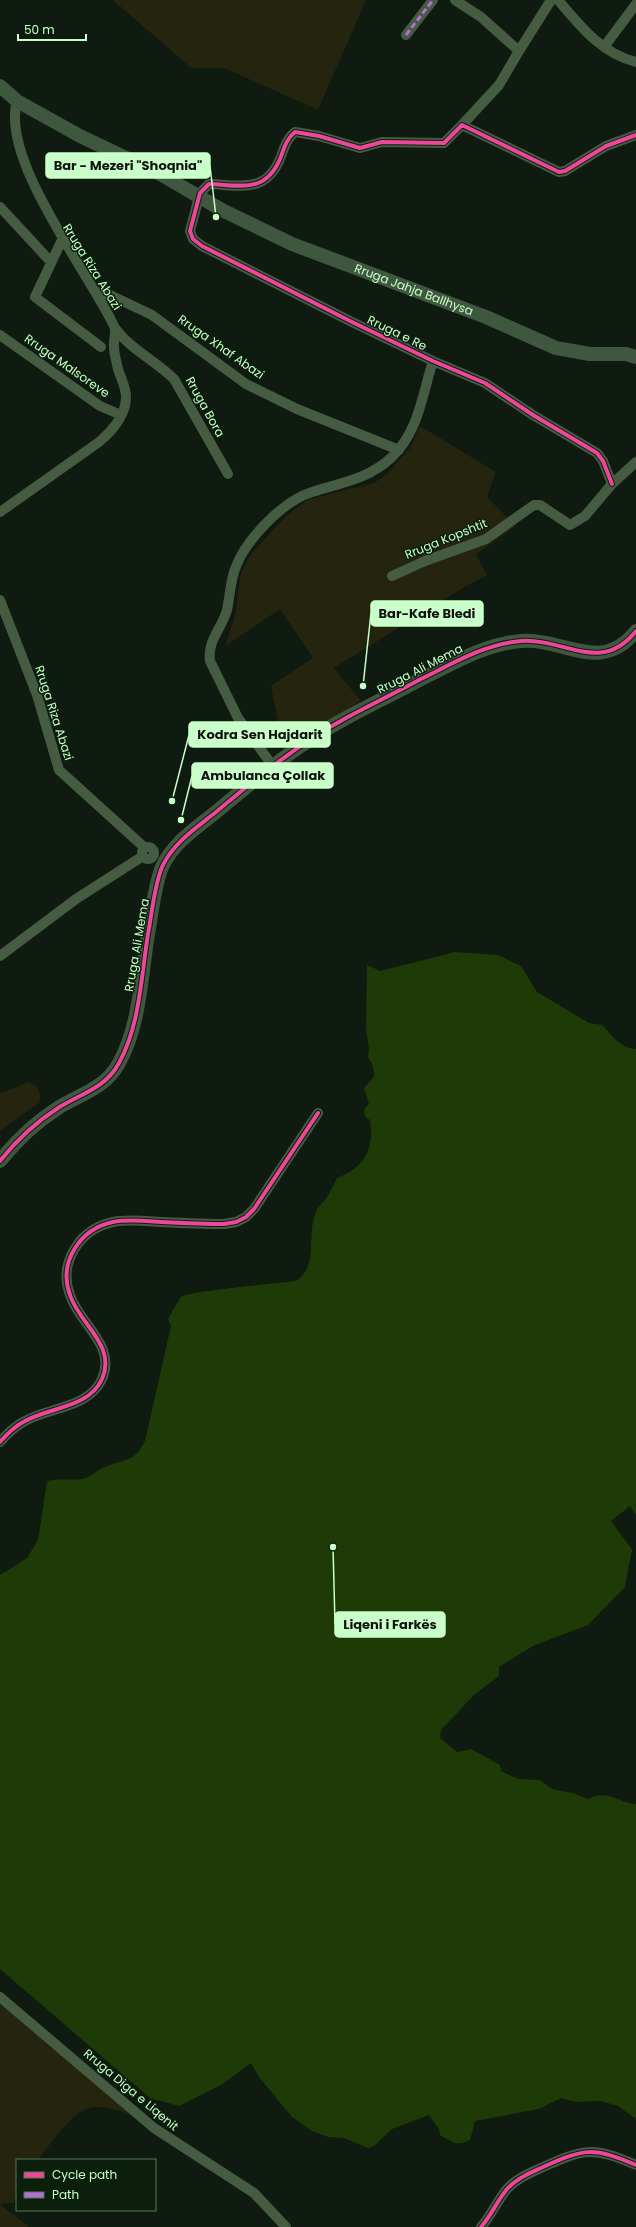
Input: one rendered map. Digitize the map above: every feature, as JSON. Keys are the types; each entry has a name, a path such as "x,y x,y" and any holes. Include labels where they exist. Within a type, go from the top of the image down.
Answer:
{"street":[{"path":"406,35 433,0"},
{"path":"455,0 481,17 519,51"},
{"path":"199,197 203,188 209,184 246,186 264,182 276,167 285,145 295,132 319,136 360,148 382,142 444,143 499,85 551,0"},
{"path":"558,0 581,26 612,54 636,62"},
{"path":"604,47 636,4"},
{"name":"Rruga Jahja Ballhysa","path":"0,86 17,101 38,108 80,136 162,175 199,197 292,244 395,285 486,317 545,344 590,354 626,354 636,357"},
{"name":"Rruga Riza Abazi","path":"0,512 99,442 113,430 121,415 126,397 114,347 115,328 96,292 61,242 38,202 15,144 13,122 17,101"},
{"path":"462,125 559,172 565,171 606,146 636,135"},
{"name":"Rruga e Re","path":"199,197 190,231 193,239 202,246 433,361 485,383 533,415 597,453 603,461 612,484"},
{"path":"0,207 51,262"},
{"path":"61,242 35,297 101,347"},
{"name":"Rruga Xhaf Abazi","path":"96,292 110,295 152,315 246,384 297,409 399,450"},
{"name":"Rruga Bora","path":"115,328 132,346 164,368 174,379 228,474"},
{"name":"Rruga Malsoreve","path":"0,335 100,406 121,415"},
{"path":"272,765 238,718 210,660 210,644 224,622 230,585 235,567 243,551 288,503 312,492 359,479 370,474 381,467 399,450 417,418 433,361"},
{"name":"Rruga Kopshtit","path":"392,576 425,561 486,540 534,505 540,505 570,526 585,516 612,484 636,462"},
{"name":"Rruga Riza Abazi","path":"0,600 36,695 59,770 144,852"},
{"name":"Rruga Ali Mema","path":"0,1161 12,1146 32,1129 58,1108 93,1090 109,1078 118,1065 132,1032 159,876 160,858 177,845 191,831 272,765 312,737 449,665 494,646 524,641 558,646 583,653 604,653 615,650 625,643 636,631"},
{"path":"0,956 76,899 144,852 148,859 160,858"},
{"path":"0,1442 13,1428 25,1420 81,1400 98,1387 103,1377 105,1368 104,1351 70,1295 68,1270 70,1258 77,1243 86,1234 99,1226 114,1222 135,1220 224,1224 236,1222 246,1217 254,1209 318,1113"},
{"name":"Rruga Diga e Liqenit","path":"0,1997 154,2128 254,2192 286,2227"},
{"path":"481,2227 498,2200 515,2182 564,2157 578,2152 601,2152 636,2165"}],"shaded area":[{"path":"113,0 366,0 318,110 224,68 191,68"},
{"path":"420,426 496,472 487,497 516,526 476,554 487,575 461,589 334,668 361,701 283,748 271,686 313,658 280,609 225,646 235,616 241,572 252,553 287,515 309,499 374,483 387,474 410,448"},
{"path":"455,952 498,955 521,966 537,992 589,1023 602,1025 621,1044 636,1049 636,1538 631,1554 625,1587 588,1625 533,1646 499,1667 499,1676 475,1694 441,1730 440,1738 457,1752 471,1749 500,1765 501,1771 518,1779 540,1780 552,1789 573,1793 588,1799 602,1795 636,1804 636,2119 618,2106 601,2101 576,2102 561,2098 539,2109 475,2121 470,2140 465,2142 455,2143 440,2135 439,2129 429,2115 392,2129 374,2146 368,2148 344,2138 328,2137 312,2131 292,2117 259,2077 251,2063 221,2085 179,2106 150,2098 0,1969 0,1575 27,1558 38,1540 47,1481 79,1480 86,1478 102,1468 132,1457 141,1448 145,1441 171,1326 168,1320 181,1297 200,1292 296,1281 303,1275 308,1267 312,1229 318,1208 326,1199 337,1178 355,1169 366,1156 369,1149 371,1131 370,1120 365,1117 364,1109 369,1104 364,1088 374,1077 373,1066 368,1057 369,1049 366,1029 367,965 380,971"},
{"path":"29,1082 35,1086 40,1093 39,1103 0,1131 0,1093"},
{"path":"0,2001 134,2115 100,2107 87,2109 79,2113 63,2128 39,2159 16,2159 16,2193 14,2203 0,2204"},
{"path":"0,2204 29,2227 0,2227"}],"pier":[{"path":"630,1506 636,1515 636,1541 633,1551 611,1521"}],"marked path":[{"path":"406,35 433,0"}],"cycle path":[{"path":"612,484 603,461 597,453 533,415 485,383 433,361 352,322 202,246 193,239 190,231 200,193 209,184 241,186 259,183 267,178 274,170 287,141 295,132 319,136 360,148 382,142 444,143 462,125 559,172 565,171 606,146 636,135"},
{"path":"0,1161 34,1126 50,1113 99,1085 107,1079 119,1063 126,1048 136,1017 148,934 159,875 172,851 193,830 263,774 328,728 456,661 481,650 521,641 553,644 596,653 609,651 623,644 636,631"},
{"path":"0,1442 11,1430 25,1421 35,1416 68,1406 88,1396 96,1389 102,1379 105,1367 105,1356 101,1345 75,1306 67,1283 67,1271 70,1259 82,1239 101,1226 119,1221 137,1220 224,1224 236,1222 246,1217 254,1209 318,1113"},
{"path":"481,2227 503,2194 511,2185 533,2171 569,2156 580,2153 599,2153 610,2155 636,2165"}],"place":[{"name":"Bar - Mezeri \"Shoqnia\"","path":"216,217"},
{"name":"Bar-Kafe Bledi","path":"363,686"},
{"name":"Kodra Sen Hajdarit","path":"172,801"},
{"name":"Ambulanca Çollak","path":"181,820"},
{"name":"Liqeni i Farkës","path":"333,1547"}]}
